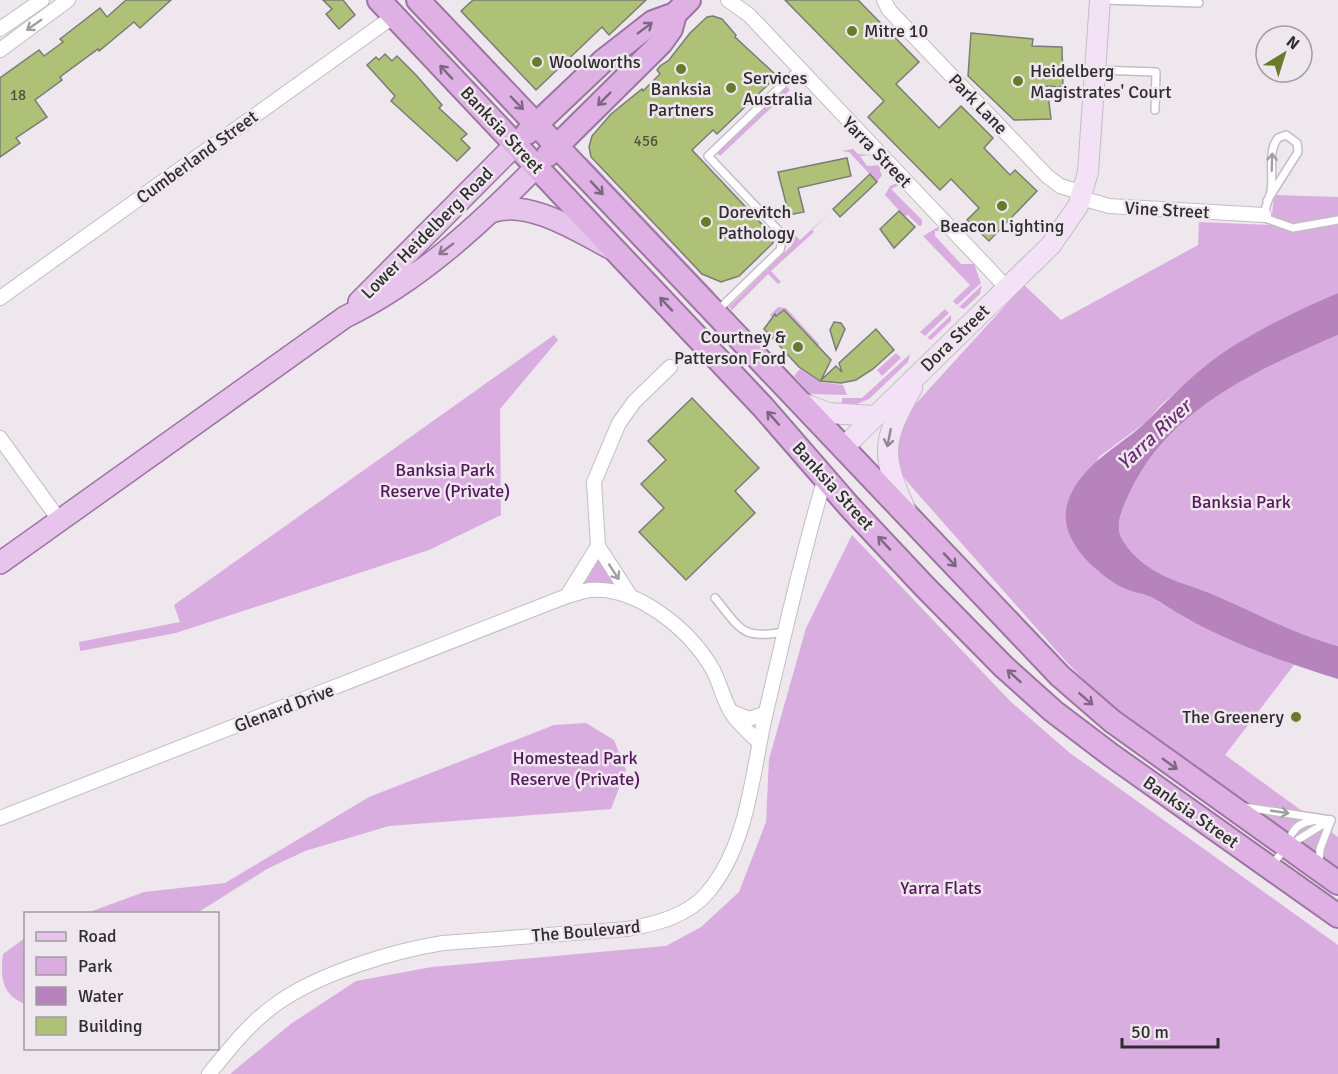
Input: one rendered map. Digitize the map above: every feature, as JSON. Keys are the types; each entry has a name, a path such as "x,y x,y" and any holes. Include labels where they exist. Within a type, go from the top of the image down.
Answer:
{"highway":[{"name":"Banksia Street","path":"418,0 1070,686 1112,721 1338,883"},
{"name":"Lower Heidelberg Road","path":"515,144 626,43 653,22 682,7"},
{"name":"Lower Heidelberg Road","path":"536,167 661,43 682,7"},
{"name":"Banksia Street","path":"386,8 763,407 825,478 954,617 1040,699 1110,755 1338,916"},
{"name":"Dora Street","path":"825,478 843,448"}],"main road":[{"name":"Dora Street","path":"843,448 1057,238 1082,195 1091,152 1100,0"},
{"name":"Lower Heidelberg Road","path":"345,317 515,144"},
{"name":"Lower Heidelberg Road","path":"0,563 345,317 392,290 491,212 536,167"},
{"path":"491,212 510,207 529,210 616,251"},
{"path":"909,518 891,474 887,446 894,420 924,367"},
{"path":"799,402 830,413 874,416"}],"street":[{"path":"0,29 42,0"},
{"path":"0,50 68,0"},
{"name":"Yarra Street","path":"728,0 748,15 1007,288"},
{"name":"Yarra Street","path":"742,0 748,15"},
{"name":"Park Lane","path":"884,0 889,10 1047,176 1060,186 1082,195"},
{"name":"Cumberland Street","path":"0,298 386,8"},
{"name":"Vine Street","path":"1082,195 1109,206 1259,215"},
{"name":"Glenard Drive","path":"631,597 598,546 594,482 619,423 634,402 670,367"},
{"path":"0,438 60,521"},
{"name":"The Boulevard","path":"209,1074 243,1034 280,1001 363,963 414,948 443,943 627,929 672,918 706,894 727,863 741,827 784,632 825,478"},
{"path":"567,596 598,546"},
{"name":"Glenard Drive","path":"3,813 314,697 567,596 591,590 631,597 667,618 687,635 714,671 730,711 742,728 759,742"},
{"path":"730,711 749,719 766,713"}],"lane":[{"path":"1100,0 1199,3"},
{"path":"715,313 780,250 782,241 780,232 708,156 799,69"},
{"path":"1096,70 1156,72 1155,110"},
{"path":"1259,215 1298,152 1297,143 1290,137 1278,138 1273,147 1271,187 1267,201"},
{"name":"Vine Street","path":"1259,215 1293,228 1338,220"},
{"path":"715,598 742,630 758,637 784,632"},
{"path":"1228,805 1334,820"},
{"path":"1269,868 1286,846 1290,832 1311,821 1334,820"},
{"path":"1286,846 1334,820"},
{"path":"1318,869 1320,849 1334,820"}],"green space":[{"path":"787,87 790,90 720,156 717,153"},
{"path":"853,149 858,154 871,155 860,156 867,166 881,165 882,175 877,182 849,152 841,151"},
{"path":"586,157 714,292 711,294 583,159"},
{"path":"897,183 899,185 891,189 922,220 922,225 919,226 908,215 904,216 885,195 890,186"},
{"path":"1274,195 1338,197 1338,293 1259,332 1220,355 1162,404 1146,422 1100,456 1067,506 1067,524 1074,544 1122,588 1151,597 1187,619 1294,665 1225,755 1338,837 1338,871 1178,757 1104,701 1062,657 910,485 900,472 894,450 910,410 1024,285 1061,320 1198,245 1199,222 1271,225"},
{"path":"833,210 812,230 814,232 771,271 781,282 778,284 768,274 732,310 729,307 792,245 793,237 790,230 800,240"},
{"path":"940,226 942,231 935,231 935,236 961,264 974,264 981,283 957,305 953,301 970,285 923,236"},
{"path":"982,285 980,294 964,309 959,307"},
{"path":"778,307 786,308 819,344 814,350 816,345 784,310 772,317 770,315"},
{"path":"945,309 949,313 925,336 920,332"},
{"path":"951,315 951,321 931,340 927,338"},
{"name":"Banksia Park Reserve (Private)","path":"554,335 558,340 500,409 501,515 429,550 176,633 80,651 79,642 180,622 174,605"},
{"name":"Banksia Park","path":"1338,335 1338,646 1288,628 1207,592 1170,579 1141,561 1130,550 1121,537 1119,526 1124,504 1146,464 1167,438 1191,416 1247,378"},
{"path":"896,353 901,358 882,376 877,370"},
{"path":"910,354 908,362 869,399 842,410 842,398 862,398"},
{"path":"800,369 820,382 843,385 847,395 810,394 794,376"},
{"name":"Yarra Flats","path":"852,535 1011,702 1070,753 1338,945 1338,1074 230,1074 292,1023 356,981 432,967 666,946 701,927 739,892 766,822 769,759 806,628"},
{"path":"598,552 625,592 573,591"},
{"name":"Homestead Park Reserve (Private)","path":"586,723 614,740 626,770 611,809 389,826 305,851 267,869 199,912 90,912 144,892 225,883 369,797 554,725"},
{"path":"24,939 24,1004 11,996 4,985 3,954"}],"water":[{"name":"Yarra River","path":"1338,293 1338,335 1247,378 1191,416 1167,438 1146,464 1124,504 1120,515 1119,532 1130,550 1141,561 1170,579 1207,592 1288,628 1338,646 1338,679 1241,645 1186,618 1151,597 1121,587 1100,573 1081,553 1073,542 1066,518 1067,505 1072,491 1080,479 1101,458 1147,421 1201,369 1263,329"}],"building":[{"path":"126,0 171,0 140,28 134,22 99,51 98,49 60,77 62,80 35,100 47,117 16,138 20,143 0,157 0,78 39,50 44,56 63,42 60,39 100,8 107,17"},
{"path":"323,0 343,0 355,15 339,29 326,14 332,9"},
{"name":"Woolworths","path":"473,0 646,0 609,35 602,27 536,90 461,11"},
{"path":"785,0 858,0 919,62 896,84 939,128 961,106 993,138 984,148 1010,175 1015,170 1037,191 989,241 967,220 979,208 951,179 940,190 868,117 884,101"},
{"path":"707,17 722,19 736,35 735,37 777,76 717,134 713,130 692,150 773,236 773,243 739,276 721,282 702,274 591,157 589,147 592,136 611,114 642,89 643,91 660,74 657,70 660,66 669,60 690,33"},
{"name":"Heidelberg Magistrates' Court","path":"971,33 1033,39 1032,46 1062,47 1063,87 1047,86 1051,119 1014,120 968,76"},
{"path":"385,54 392,61 397,56 442,105 439,108 467,134 461,139 470,148 457,161 391,101 395,96 367,65 376,57 379,60"},
{"path":"847,158 851,176 798,188 804,212 789,215 778,172"},
{"path":"870,174 877,182 840,217 833,209"},
{"path":"899,211 915,227 894,248 880,229"},
{"name":"Courtney & Patterson Ford","path":"784,310 831,360 821,380 836,366 842,372 839,363 876,329 894,350 873,369 856,380 841,383 820,381 799,367 764,329 775,314 776,316"},
{"path":"834,322 841,323 845,329 836,350 830,330"},
{"path":"692,398 759,468 735,491 755,513 686,580 639,532 664,508 641,484 666,460 648,441"}],"place":[{"name":"Mitre 10","path":"852,31"},
{"name":"Woolworths","path":"537,62"},
{"name":"Banksia Partners","path":"681,69"},
{"name":"Heidelberg Magistrates' Court","path":"1018,81"},
{"name":"Services Australia","path":"731,88"},
{"name":"Beacon Lighting","path":"1002,206"},
{"name":"Dorevitch Pathology","path":"706,222"},
{"name":"Courtney & Patterson Ford","path":"798,347"},
{"name":"The Greenery","path":"1296,717"}]}
